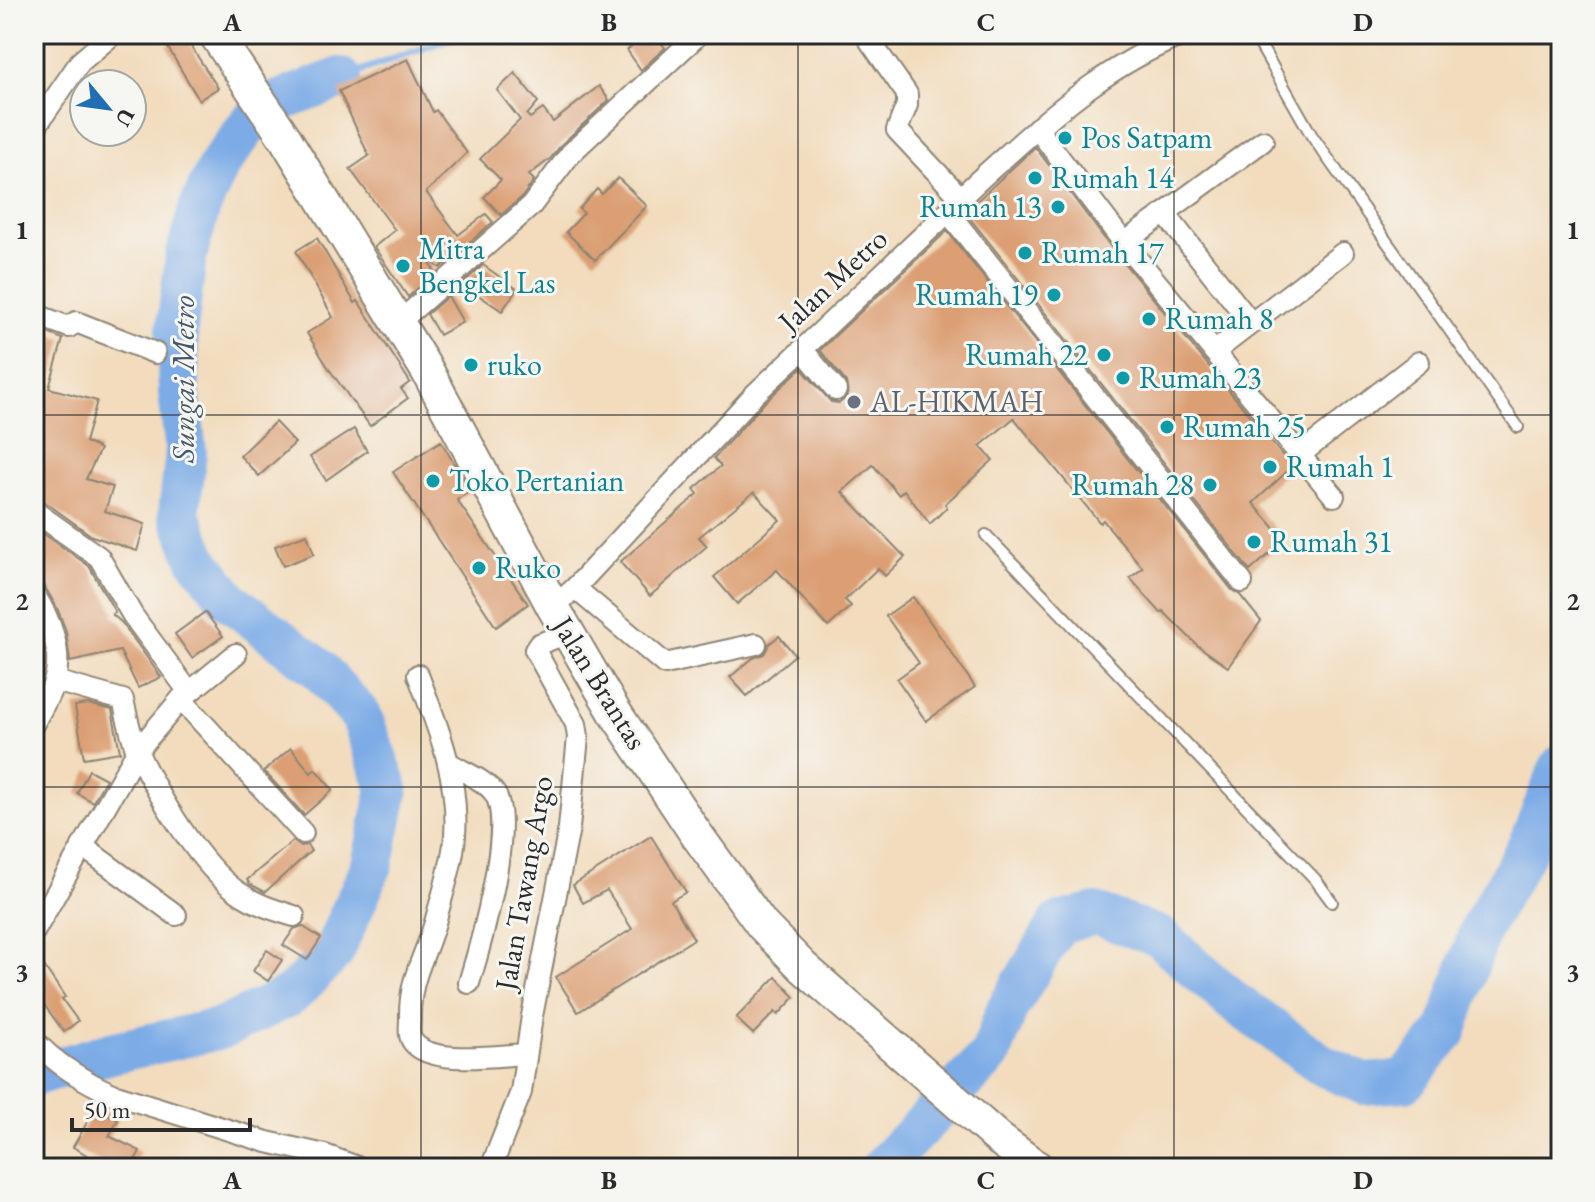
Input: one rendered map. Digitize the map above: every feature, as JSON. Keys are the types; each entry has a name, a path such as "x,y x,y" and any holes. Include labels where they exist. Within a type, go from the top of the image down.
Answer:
{"main road":[{"name":"Jalan Brantas","path":"215,34 285,138 428,372 565,609 614,711 694,831 762,925 803,967 999,1139 1038,1168"}],"street":[{"path":"34,129 80,62 113,34"},
{"path":"398,323 531,206 571,153 699,34"},
{"path":"865,34 907,94 907,105 897,130 1242,582"},
{"name":"Jalan Metro","path":"565,609 755,394 1037,128 1110,71 1153,46 1185,34"},
{"path":"1037,128 1124,243 1334,496"},
{"path":"1124,243 1263,141"},
{"path":"1166,215 1251,323"},
{"path":"1214,352 1343,253"},
{"path":"34,314 69,327 76,322 155,353"},
{"path":"803,350 836,390"},
{"path":"1298,456 1419,362"},
{"path":"34,511 99,557 185,696 303,833"},
{"path":"34,594 44,610 57,654 55,681 34,723"},
{"path":"565,609 665,664 756,644"},
{"name":"Jalan Tawang Argo","path":"491,1168 521,1092 569,828 578,737 576,724 535,650 565,609"},
{"path":"34,932 137,751 185,696 236,654"},
{"path":"418,675 449,763 455,794 455,837 435,924 414,974 409,999 410,1036 420,1049 439,1056 526,1054"},
{"path":"55,681 123,700 137,751 169,809 222,879 262,906 294,916"},
{"path":"449,763 488,787 500,808 494,882 469,983"},
{"path":"82,846 176,915"},
{"path":"38,1044 91,1085 127,1099 300,1159 360,1168"}],"lane":[{"path":"1254,34 1312,136 1518,427"},
{"path":"986,535 1315,879 1332,902"}],"building":[{"path":"183,34 218,88 199,100 167,46"},
{"path":"649,34 656,34 665,48 641,70 627,50"},
{"path":"408,59 433,112 436,110 467,153 426,192 458,235 486,214 493,222 440,268 429,260 435,273 408,297 374,247 395,230 350,169 369,156 339,91"},
{"path":"515,73 538,102 527,115 530,118 543,109 553,122 599,86 609,100 550,159 529,175 534,180 522,197 501,215 484,197 501,180 480,159 520,120 497,90"},
{"path":"1035,147 1114,251 1292,467 1253,503 1285,540 1250,571 965,212"},
{"path":"618,178 647,206 595,260 566,232 584,213 579,209 597,189 602,194"},
{"path":"947,231 1232,590 1240,595 1261,621 1228,667 1197,645 1163,611 1161,613 1130,578 1143,568 1103,520 1100,523 1014,418 980,446 993,460 945,504 947,507 930,524 904,490 899,495 873,465 842,492 905,557 885,576 878,568 845,600 851,606 828,627 777,570 737,604 714,577 780,520 754,492 699,537 707,546 650,596 620,562 698,494 694,489 721,466 714,458 801,368 831,402 839,403 845,399 848,394 846,382 820,350"},
{"path":"317,238 355,303 358,301 410,382 401,389 408,398 370,426 307,333 333,317 296,251"},
{"path":"483,265 517,289 502,311 462,284"},
{"path":"448,296 463,322 439,335 427,314"},
{"path":"34,328 63,339 49,388 97,401 85,442 100,449 86,479 113,487 105,511 145,524 137,551 92,536 42,500 34,498"},
{"path":"275,422 295,443 259,476 240,456"},
{"path":"354,429 367,451 326,480 310,457"},
{"path":"441,441 470,491 457,500 528,604 496,627 393,472"},
{"path":"34,527 89,566 115,612 112,614 161,677 138,688 120,651 70,662 66,631 57,608 45,587 34,581"},
{"path":"307,534 314,554 283,566 275,546"},
{"path":"913,597 975,687 926,721 897,679 919,663 886,616"},
{"path":"205,612 223,636 192,658 175,634"},
{"path":"779,636 795,655 747,696 730,677 753,658 764,654 769,644"},
{"path":"88,704 112,710 120,752 84,758 75,706"},
{"path":"291,748 311,773 315,769 333,790 304,815 264,771"},
{"path":"89,770 106,779 93,802 77,793"},
{"path":"651,836 686,892 671,901 694,939 578,1012 556,977 632,929 607,890 583,903 573,885"},
{"path":"293,841 300,846 307,845 311,851 265,892 250,884 247,880"},
{"path":"302,926 321,938 307,960 283,945 294,929"},
{"path":"267,950 282,960 268,981 253,971"},
{"path":"34,951 78,1021 64,1032 34,991"},
{"path":"776,977 795,997 753,1034 736,1018"},
{"path":"96,1107 118,1120 109,1136 140,1151 131,1168 110,1168 73,1147"}],"waterway":[{"path":"341,78 463,34"},
{"name":"Sungai Metro","path":"34,1075 111,1053 223,1028 291,995 333,953 372,865 388,789 361,716 318,668 229,600 197,558 179,513 186,453 179,392 177,329 186,256 200,207 219,165 249,124 277,102 341,78"},
{"path":"881,1168 991,1054 1007,1009 1059,923 1096,914 1160,937 1234,1002 1324,1066 1364,1084 1405,1081 1446,1032 1481,928 1528,846 1561,766"}],"place":[{"name":"Pos Satpam","path":"1065,138"},
{"name":"Rumah 14","path":"1035,178"},
{"name":"Rumah 13","path":"1058,207"},
{"name":"Rumah 17","path":"1025,253"},
{"name":"Mitra Bengkel Las","path":"403,266"},
{"name":"Rumah 19","path":"1054,295"},
{"name":"Rumah 8","path":"1149,319"},
{"name":"Rumah 22","path":"1104,355"},
{"name":"ruko","path":"471,365"},
{"name":"Rumah 23","path":"1123,378"},
{"name":"AL-HIKMAH","path":"854,402"},
{"name":"Rumah 25","path":"1167,427"},
{"name":"Rumah 1","path":"1270,467"},
{"name":"Toko Pertanian","path":"433,481"},
{"name":"Rumah 28","path":"1210,485"},
{"name":"Rumah 31","path":"1254,542"},
{"name":"Ruko","path":"479,568"}]}
